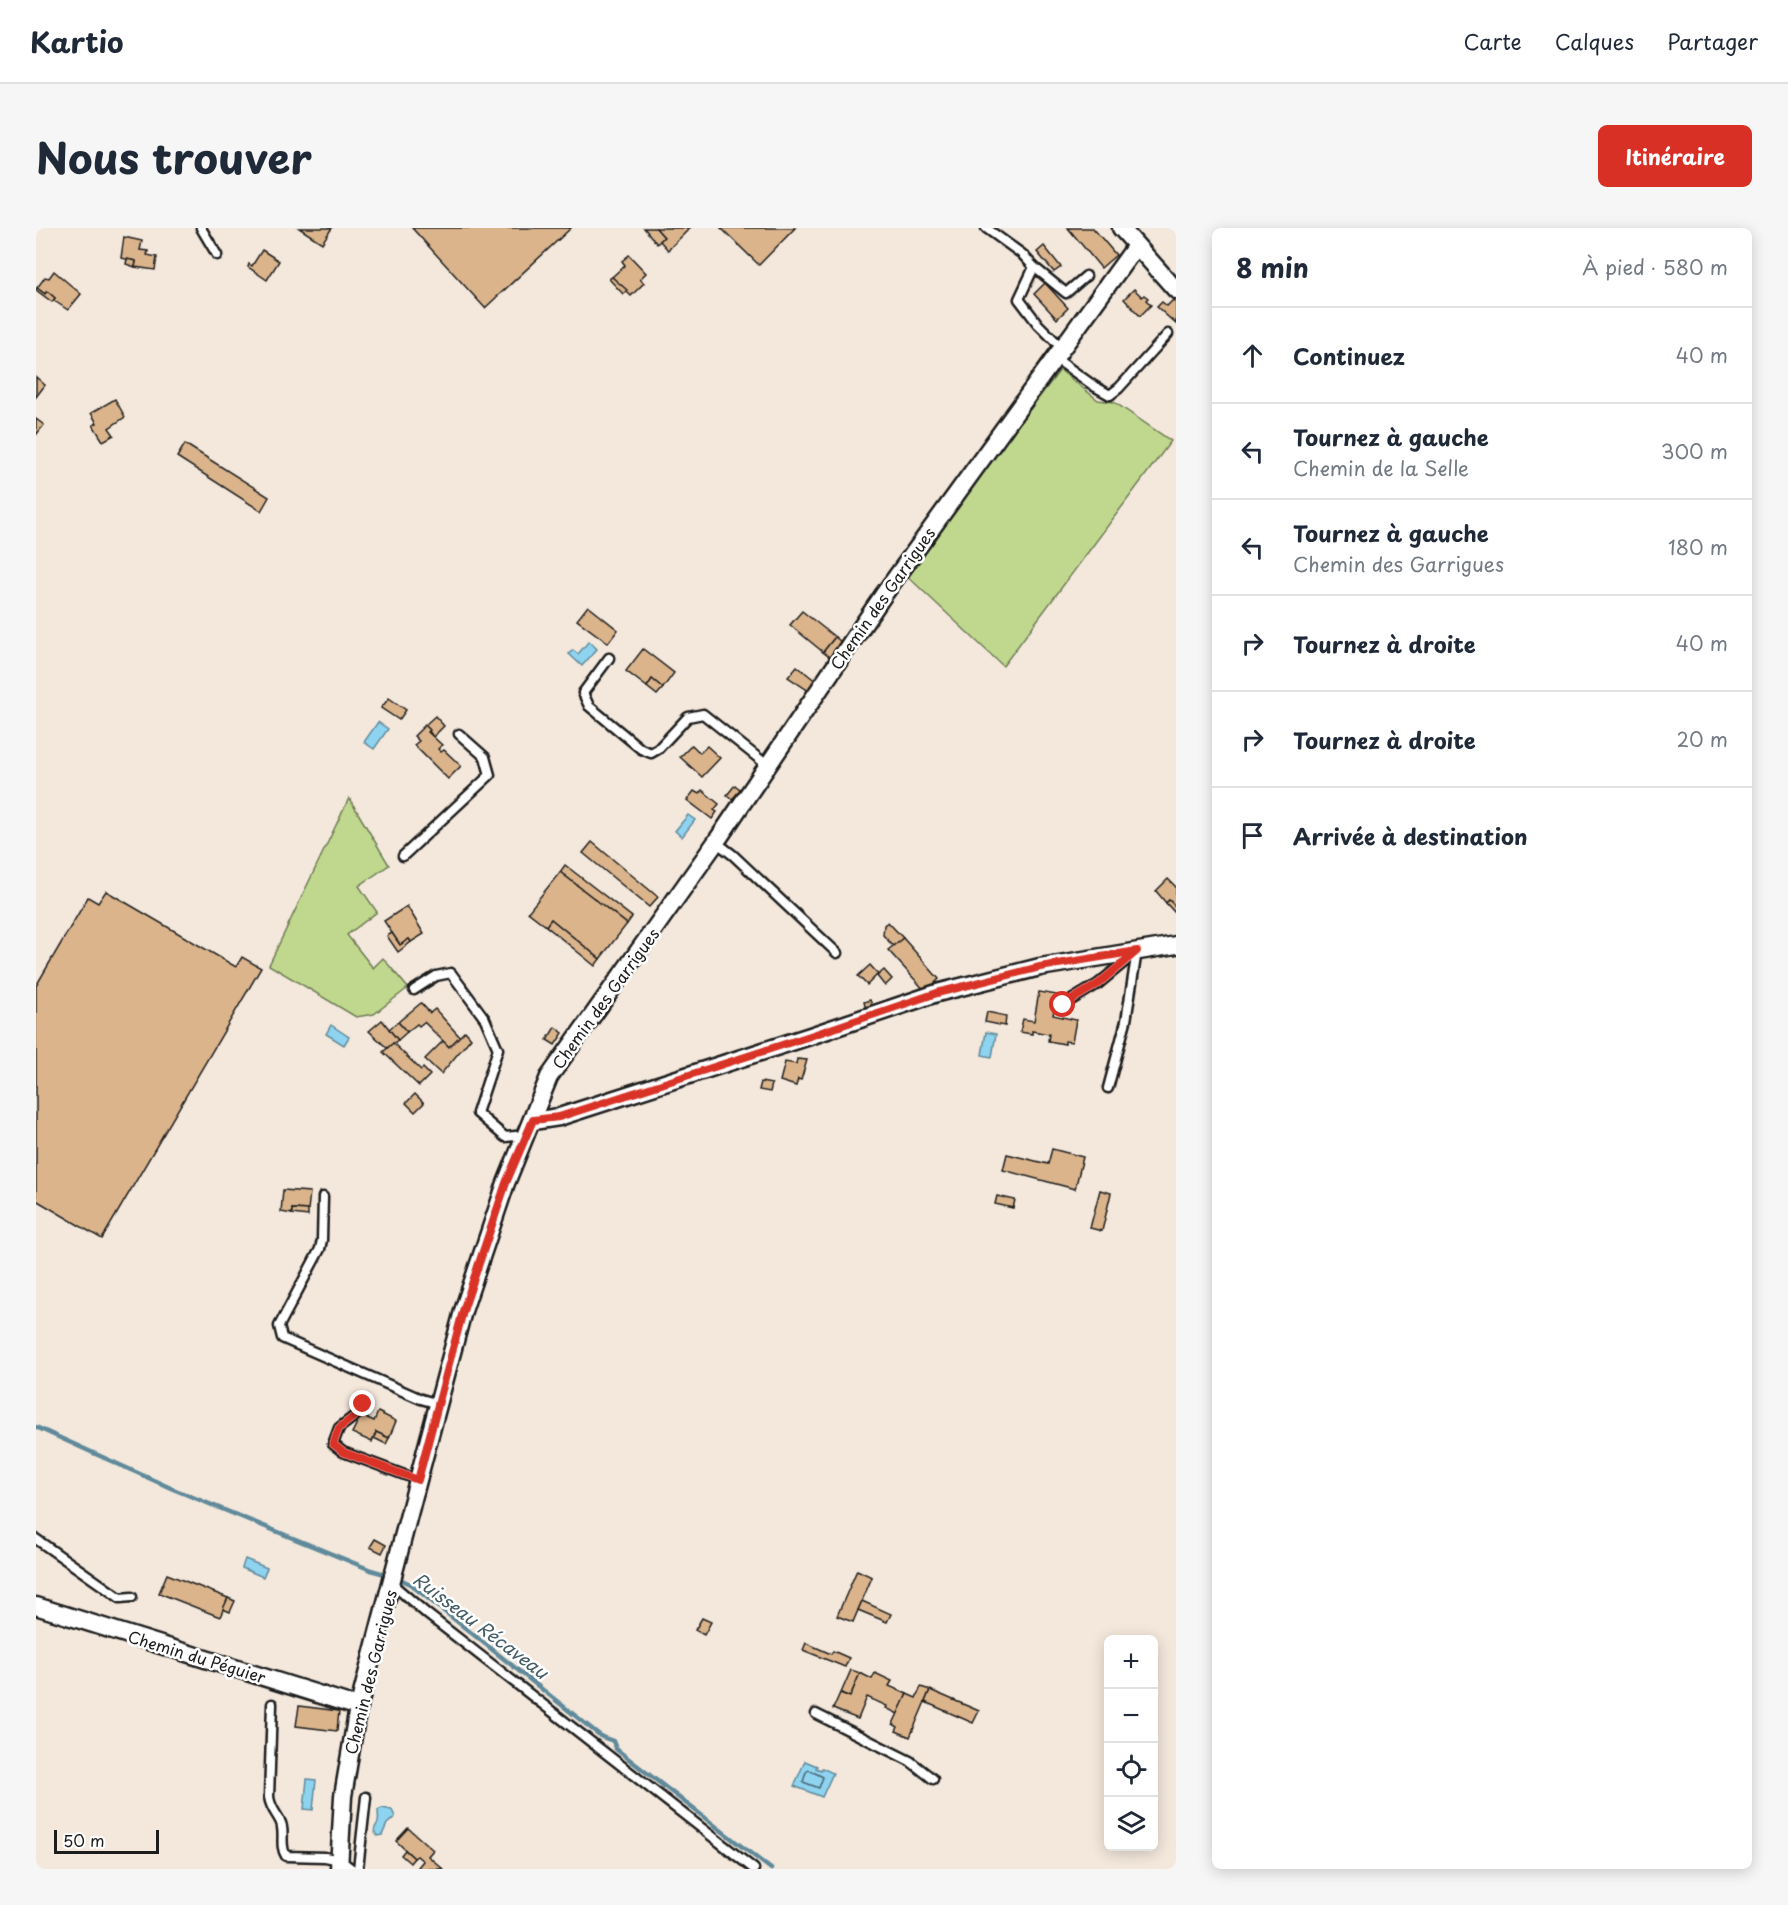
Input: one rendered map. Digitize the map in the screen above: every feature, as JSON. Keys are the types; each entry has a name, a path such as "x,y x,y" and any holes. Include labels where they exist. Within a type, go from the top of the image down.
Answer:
{"street":[{"path":"1121,228 1176,290"},
{"name":"Chemin des Garrigues","path":"344,1866 343,1796 359,1707 393,1576 463,1311 506,1183 549,1077 716,842 884,594 1136,246"},
{"path":"530,1128 937,993 1040,967 1176,945"},
{"name":"Chemin du Péguier","path":"36,1605 359,1707"}],"lane":[{"path":"201,228 217,255"},
{"path":"986,228 1022,254 1034,267 1066,292 1086,276"},
{"path":"1034,267 1019,299 1059,353 1094,386 1110,395 1168,334"},
{"path":"609,658 583,693 589,706 641,749 651,753 658,749 688,717 703,714 767,765"},
{"path":"403,856 490,775 484,757 459,734"},
{"path":"716,842 733,855 837,953"},
{"path":"1063,1005 1098,984 1137,951"},
{"path":"1108,1088 1126,1020 1137,951"},
{"path":"414,990 436,976 451,973 485,1018 498,1049 477,1113 505,1137 530,1128"},
{"path":"323,1197 320,1249 279,1326 282,1338 421,1399 439,1404"},
{"path":"363,1404 356,1415 339,1428 333,1444 343,1452 418,1480"},
{"path":"36,1539 120,1598 132,1596"},
{"path":"393,1576 446,1629 754,1869"},
{"path":"272,1704 268,1797 270,1807 282,1825 282,1850 286,1856 325,1857 344,1866"},
{"path":"816,1714 910,1761 933,1779"},
{"path":"358,1869 366,1797"}],"green space":[{"path":"1060,370 1098,400 1114,402 1171,441 1003,666 905,574"},
{"path":"349,798 389,865 359,886 377,912 347,935 373,968 383,958 408,988 374,1014 356,1017 269,965"}],"water":[{"path":"589,641 597,649 582,666 569,654 573,650 578,654"},
{"path":"378,722 388,729 374,749 364,742"},
{"path":"688,815 695,820 682,837 675,831"},
{"path":"331,1025 349,1037 344,1045 326,1034"},
{"path":"986,1032 996,1034 992,1057 982,1055"},
{"path":"245,1559 267,1568 263,1577 242,1568"},
{"path":"805,1761 817,1766 816,1768 833,1773 822,1797 794,1786"},
{"path":"307,1779 316,1780 313,1810 304,1809"},
{"path":"382,1808 392,1810 395,1817 387,1824 382,1835 377,1836 374,1829 378,1821 378,1810"}],"building":[{"path":"299,228 332,228 322,243"},
{"path":"412,228 571,228 485,308"},
{"path":"644,228 656,228 664,237 657,244"},
{"path":"656,228 690,228 668,250 660,241 664,237"},
{"path":"721,228 795,228 759,265"},
{"path":"1068,228 1093,228 1116,255 1101,268"},
{"path":"124,237 142,241 140,250 148,251 147,255 157,257 155,270 135,267 136,261 121,258"},
{"path":"1044,246 1061,267 1054,272 1037,252"},
{"path":"262,250 279,261 267,280 248,267 249,264 252,266"},
{"path":"629,255 646,273 640,279 644,283 631,296 612,277 625,265 622,261"},
{"path":"127,259 136,261 135,267 126,264"},
{"path":"54,271 81,294 68,310 53,300 55,298 47,291 45,294 37,288 45,277 49,278"},
{"path":"612,277 627,290 623,294 609,279"},
{"path":"1045,283 1068,308 1057,319 1034,294"},
{"path":"37,288 45,294 47,291 55,298 52,302 36,290"},
{"path":"1134,289 1142,297 1144,295 1148,298 1146,300 1151,305 1140,316 1124,299"},
{"path":"1173,300 1176,303 1176,324 1157,307 1162,302 1167,306"},
{"path":"36,377 45,385 36,397"},
{"path":"115,399 125,417 109,428 114,435 103,441 93,425 97,423 91,413"},
{"path":"36,419 44,425 36,435"},
{"path":"185,444 269,497 261,511 177,457"},
{"path":"588,606 618,630 608,643 577,620"},
{"path":"802,611 835,637 823,652 790,625"},
{"path":"835,637 845,645 832,659 823,652"},
{"path":"643,649 674,673 663,688 652,679 647,687 626,671"},
{"path":"797,666 817,682 809,691 788,677"},
{"path":"652,679 663,688 657,695 647,687"},
{"path":"389,698 406,710 399,720 381,708"},
{"path":"435,716 444,726 433,737 425,725"},
{"path":"425,725 430,730 428,732 442,745 438,749 441,752 444,750 461,766 448,779 414,745 419,741 414,736"},
{"path":"692,745 700,753 707,746 720,758 702,777 680,757"},
{"path":"735,785 741,790 732,799 727,795"},
{"path":"702,790 719,804 714,810 717,812 712,819 687,800 694,791 699,794"},
{"path":"592,842 658,897 649,907 583,853"},
{"path":"565,865 632,917 627,924 560,872"},
{"path":"560,872 627,924 600,959 551,919 546,926 528,912"},
{"path":"1168,879 1176,887 1176,907 1169,900 1166,903 1156,891"},
{"path":"106,891 236,967 242,957 261,968 102,1239 36,1200 36,986 88,897 98,903"},
{"path":"1169,900 1176,907 1176,914 1166,903"},
{"path":"407,906 424,934 411,942 409,939 400,945 384,921"},
{"path":"551,919 600,959 595,966 546,926"},
{"path":"888,922 903,938 893,946 883,935 884,925"},
{"path":"392,933 400,945 409,939 411,942 398,952 387,936"},
{"path":"903,938 939,979 926,992 888,950"},
{"path":"870,965 878,974 867,985 858,976"},
{"path":"884,970 892,979 885,986 877,976"},
{"path":"1039,992 1057,995 1053,1015 1076,1020 1072,1042 1065,1041 1065,1044 1048,1041 1049,1034 1032,1031 1032,1034 1020,1032 1023,1019 1034,1021"},
{"path":"870,1000 874,1010 867,1013 864,1002"},
{"path":"421,1003 430,1013 435,1009 460,1037 449,1047 424,1022 419,1026 417,1024 407,1032 398,1022"},
{"path":"987,1012 1006,1016 1005,1026 985,1022"},
{"path":"382,1020 398,1040 387,1048 369,1031"},
{"path":"398,1022 407,1032 398,1040 389,1029"},
{"path":"555,1027 563,1033 555,1045 547,1040"},
{"path":"465,1031 471,1038 441,1074 425,1059 443,1041 449,1047"},
{"path":"393,1043 421,1070 423,1068 430,1075 419,1086 383,1052"},
{"path":"797,1059 807,1060 801,1080 798,1079 796,1086 780,1081 785,1062 796,1064"},
{"path":"761,1082 772,1084 770,1092 759,1090"},
{"path":"415,1094 424,1103 415,1112 406,1103"},
{"path":"1052,1149 1083,1157 1075,1189 1003,1170 1007,1154 1048,1164"},
{"path":"283,1190 310,1192 308,1210 292,1209 292,1214 281,1212"},
{"path":"1100,1190 1111,1193 1102,1231 1090,1228"},
{"path":"997,1196 1015,1200 1013,1208 995,1204"},
{"path":"292,1209 308,1210 308,1216 292,1214"},
{"path":"378,1412 396,1421 389,1438 376,1432 372,1442 352,1433 361,1415 374,1421"},
{"path":"376,1432 389,1438 386,1444 374,1438"},
{"path":"375,1539 386,1545 382,1553 370,1547"},
{"path":"857,1570 872,1577 853,1622 837,1616"},
{"path":"167,1574 228,1598 220,1617 159,1593"},
{"path":"228,1598 235,1601 230,1612 223,1609"},
{"path":"862,1601 891,1614 887,1622 858,1610"},
{"path":"702,1618 711,1622 704,1635 695,1630"},
{"path":"806,1643 831,1654 833,1651 849,1658 845,1667 803,1650"},
{"path":"851,1670 860,1673 850,1697 841,1693"},
{"path":"860,1673 872,1679 875,1673 892,1681 889,1686 907,1694 898,1714 867,1697 858,1719 833,1709 840,1693 850,1697"},
{"path":"921,1687 930,1690 910,1737 896,1731 898,1727 893,1724 907,1694 916,1698"},
{"path":"930,1690 979,1711 973,1723 925,1702"},
{"path":"299,1706 339,1711 337,1731 296,1726"},
{"path":"408,1828 433,1850 428,1856 443,1869 420,1869 418,1867 423,1861 417,1856 414,1858 396,1841"},
{"path":"405,1850 414,1858 410,1863 401,1855"}],"waterway":[{"name":"Ruisseau Récaveau","path":"36,1427 173,1489 388,1575"},
{"name":"Ruisseau Récaveau","path":"396,1577 410,1584 602,1737 613,1741 616,1749 771,1869"}],"route":[{"path":"363,1404 348,1423 339,1428 333,1444 343,1452 418,1480 463,1311 506,1183 533,1120 559,1117 937,993 1040,967 1137,951 1098,984 1063,1005"}]}
